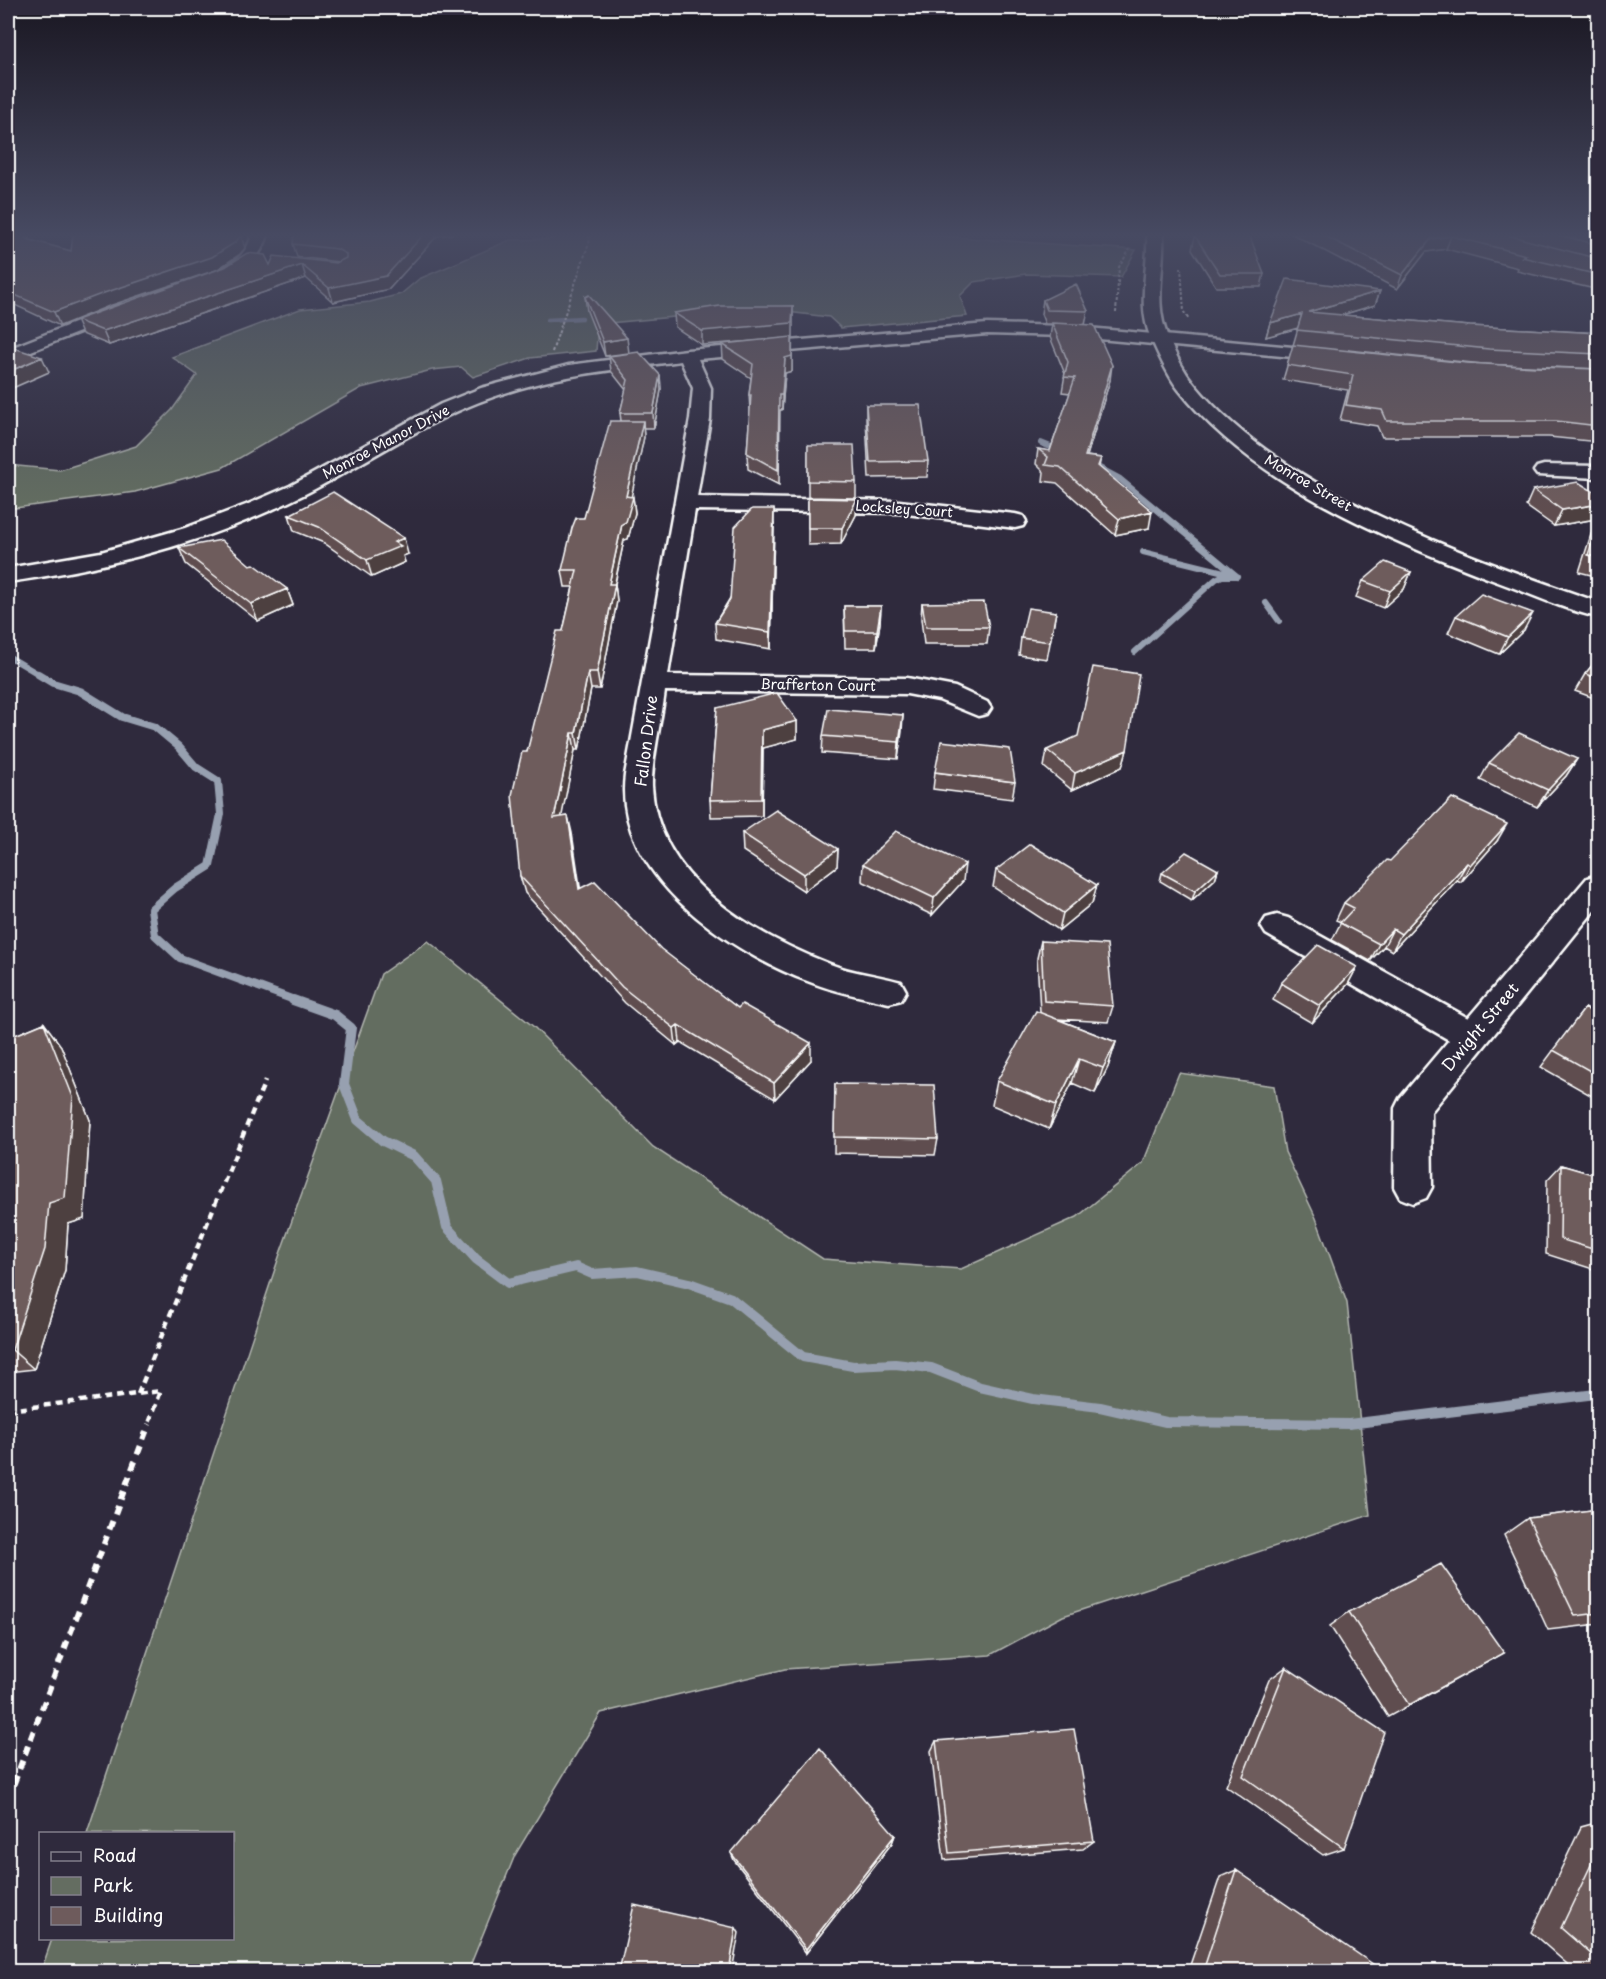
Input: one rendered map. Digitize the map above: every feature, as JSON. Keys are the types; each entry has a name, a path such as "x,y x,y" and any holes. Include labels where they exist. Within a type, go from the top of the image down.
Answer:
{"street":[{"path":"8,355 81,326"},
{"name":"Monroe Street","path":"1157,326 1160,339 1182,380 1208,410 1268,461 1299,481 1375,521 1431,546 1599,610"},
{"name":"Monroe Manor Drive","path":"8,575 103,558 193,533 254,510 297,490 428,417 488,392 575,369 687,355 987,329 1057,330 1357,359"},
{"path":"18,335 40,342"},
{"name":"Fallon Drive","path":"687,355 702,388 700,419 638,786 649,837 662,862 680,886 703,908 760,947 821,974 890,991"},
{"path":"1544,471 1599,472"},
{"name":"Locksley Court","path":"685,503 899,507 1016,521"},
{"name":"Brafferton Court","path":"654,683 907,686 946,693 978,708"},
{"name":"Dwight Street","path":"1413,1186 1413,1108 1599,886"},
{"path":"1277,926 1472,1037"}],"path":[{"path":"1114,335 1115,326"},
{"path":"1194,326 1203,343"},
{"path":"138,1394 266,1082"},
{"path":"8,1410 161,1391 8,1799"}],"green space":[{"path":"254,326 598,326 596,351 530,358 473,377 461,367 432,370 361,388 222,468 135,492 8,509 8,465 60,470 136,446 172,410 197,375 172,357"},
{"path":"428,941 534,1027 653,1147 823,1259 961,1269 1077,1217 1143,1163 1179,1073 1274,1086 1285,1152 1316,1218 1347,1303 1370,1515 1063,1616 990,1655 785,1669 601,1713 515,1855 468,1971 41,1971 52,1940 234,1940 234,1832 87,1832 281,1251 381,974"}],"building":[{"path":"92,326 117,326 103,331"},
{"path":"597,326 617,326 627,338 603,342"},
{"path":"695,326 754,326 702,331"},
{"path":"1053,326 1095,326 1112,365 1085,456 1101,458 1098,466 1152,511 1119,519 1060,467 1045,465 1048,457 1038,449 1050,451 1075,378 1064,377 1068,362"},
{"path":"1298,326 1477,326 1599,333 1599,354 1489,349 1297,330"},
{"path":"792,337 792,356 785,358 782,395 779,395 778,470 747,453 751,395 749,395 753,364 722,344"},
{"path":"1293,345 1467,363 1599,369 1599,426 1556,421 1387,421 1382,410 1346,405 1353,375 1287,365"},
{"path":"8,346 42,357 8,372"},
{"path":"639,352 660,375 653,413 620,413 628,380 609,356"},
{"path":"866,405 920,405 928,461 870,462"},
{"path":"610,421 643,421 626,496 633,497 626,522 622,524 609,584 615,584 597,672 588,672 576,733 572,733 554,818 568,816 579,889 595,881 661,949 738,1008 742,1004 811,1043 774,1083 678,1025 674,1028 622,987 520,876 512,795 522,752 527,752 557,631 563,631 577,570 562,570 572,528 576,518 584,518"},
{"path":"808,445 854,445 856,482 808,481"},
{"path":"1578,482 1599,495 1599,504 1562,510 1533,490"},
{"path":"333,492 404,538 394,542 401,546 367,560 319,527 289,515"},
{"path":"808,498 857,499 842,528 808,528"},
{"path":"752,509 774,509 770,632 715,623 730,600 735,527"},
{"path":"1599,522 1599,558 1588,555"},
{"path":"221,540 250,565 254,564 287,589 251,604 179,548"},
{"path":"1385,562 1411,572 1390,591 1363,581"},
{"path":"1481,594 1533,613 1508,637 1456,616"},
{"path":"984,602 989,627 926,627 922,603"},
{"path":"844,606 881,606 877,631 845,631"},
{"path":"1028,608 1056,612 1050,642 1021,638"},
{"path":"1599,657 1599,679 1585,674"},
{"path":"1093,667 1139,674 1127,750 1075,773 1047,750 1078,736"},
{"path":"777,693 797,721 762,730 761,799 710,800 717,708"},
{"path":"828,709 903,715 899,742 823,736"},
{"path":"1519,733 1577,759 1548,790 1489,763"},
{"path":"941,741 1010,749 1015,782 935,772"},
{"path":"1452,798 1507,824 1470,865 1467,863 1401,934 1393,929 1379,944 1340,923 1354,908 1344,903 1387,860 1390,861"},
{"path":"776,810 838,849 804,874 742,833"},
{"path":"896,831 965,864 934,898 863,864"},
{"path":"1030,844 1097,885 1063,913 996,870"},
{"path":"1186,852 1218,870 1195,891 1162,873"},
{"path":"1041,941 1107,945 1113,1006 1044,1001"},
{"path":"1318,945 1357,967 1320,1006 1281,983"},
{"path":"1585,1008 1599,1016 1599,1076 1553,1050"},
{"path":"1036,1011 1116,1042 1103,1068 1079,1059 1056,1105 997,1081"},
{"path":"44,1023 73,1097 65,1198 49,1203 45,1249 12,1350 8,1350 8,1038"},
{"path":"835,1084 934,1085 938,1139 834,1137"},
{"path":"1561,1165 1599,1176 1599,1251 1560,1239"},
{"path":"1599,1509 1599,1613 1575,1616 1528,1518"},
{"path":"1441,1564 1504,1653 1409,1705 1349,1612"},
{"path":"1286,1667 1384,1732 1344,1848 1243,1776"},
{"path":"1074,1729 1094,1841 949,1853 936,1741"},
{"path":"820,1748 895,1835 806,1949 731,1853"},
{"path":"1599,1848 1599,1961 1561,1928"},
{"path":"1236,1870 1380,1969 1379,1971 1203,1971"},
{"path":"634,1905 736,1928 729,1971 619,1971"}],"waterway":[{"path":"1041,443 1063,452"},
{"path":"1090,463 1120,479 1237,576 1222,576 1216,579 1135,652"},
{"path":"1143,552 1228,573"},
{"path":"1266,603 1279,621"},
{"path":"8,656 40,675"},
{"path":"38,674 53,683 80,691 122,717 155,727 179,747 196,767 218,781 221,814 210,866 175,888 151,909 155,935 180,958 297,1001"},
{"path":"293,1000 335,1015 351,1028 344,1084 358,1120 383,1141 414,1156 436,1181 447,1227 476,1259 508,1283 576,1267 592,1274 637,1271 689,1283 731,1298 803,1357 853,1366 895,1364 931,1368 980,1387 1033,1399 1100,1407 1166,1422 1349,1424 1596,1394"}]}
